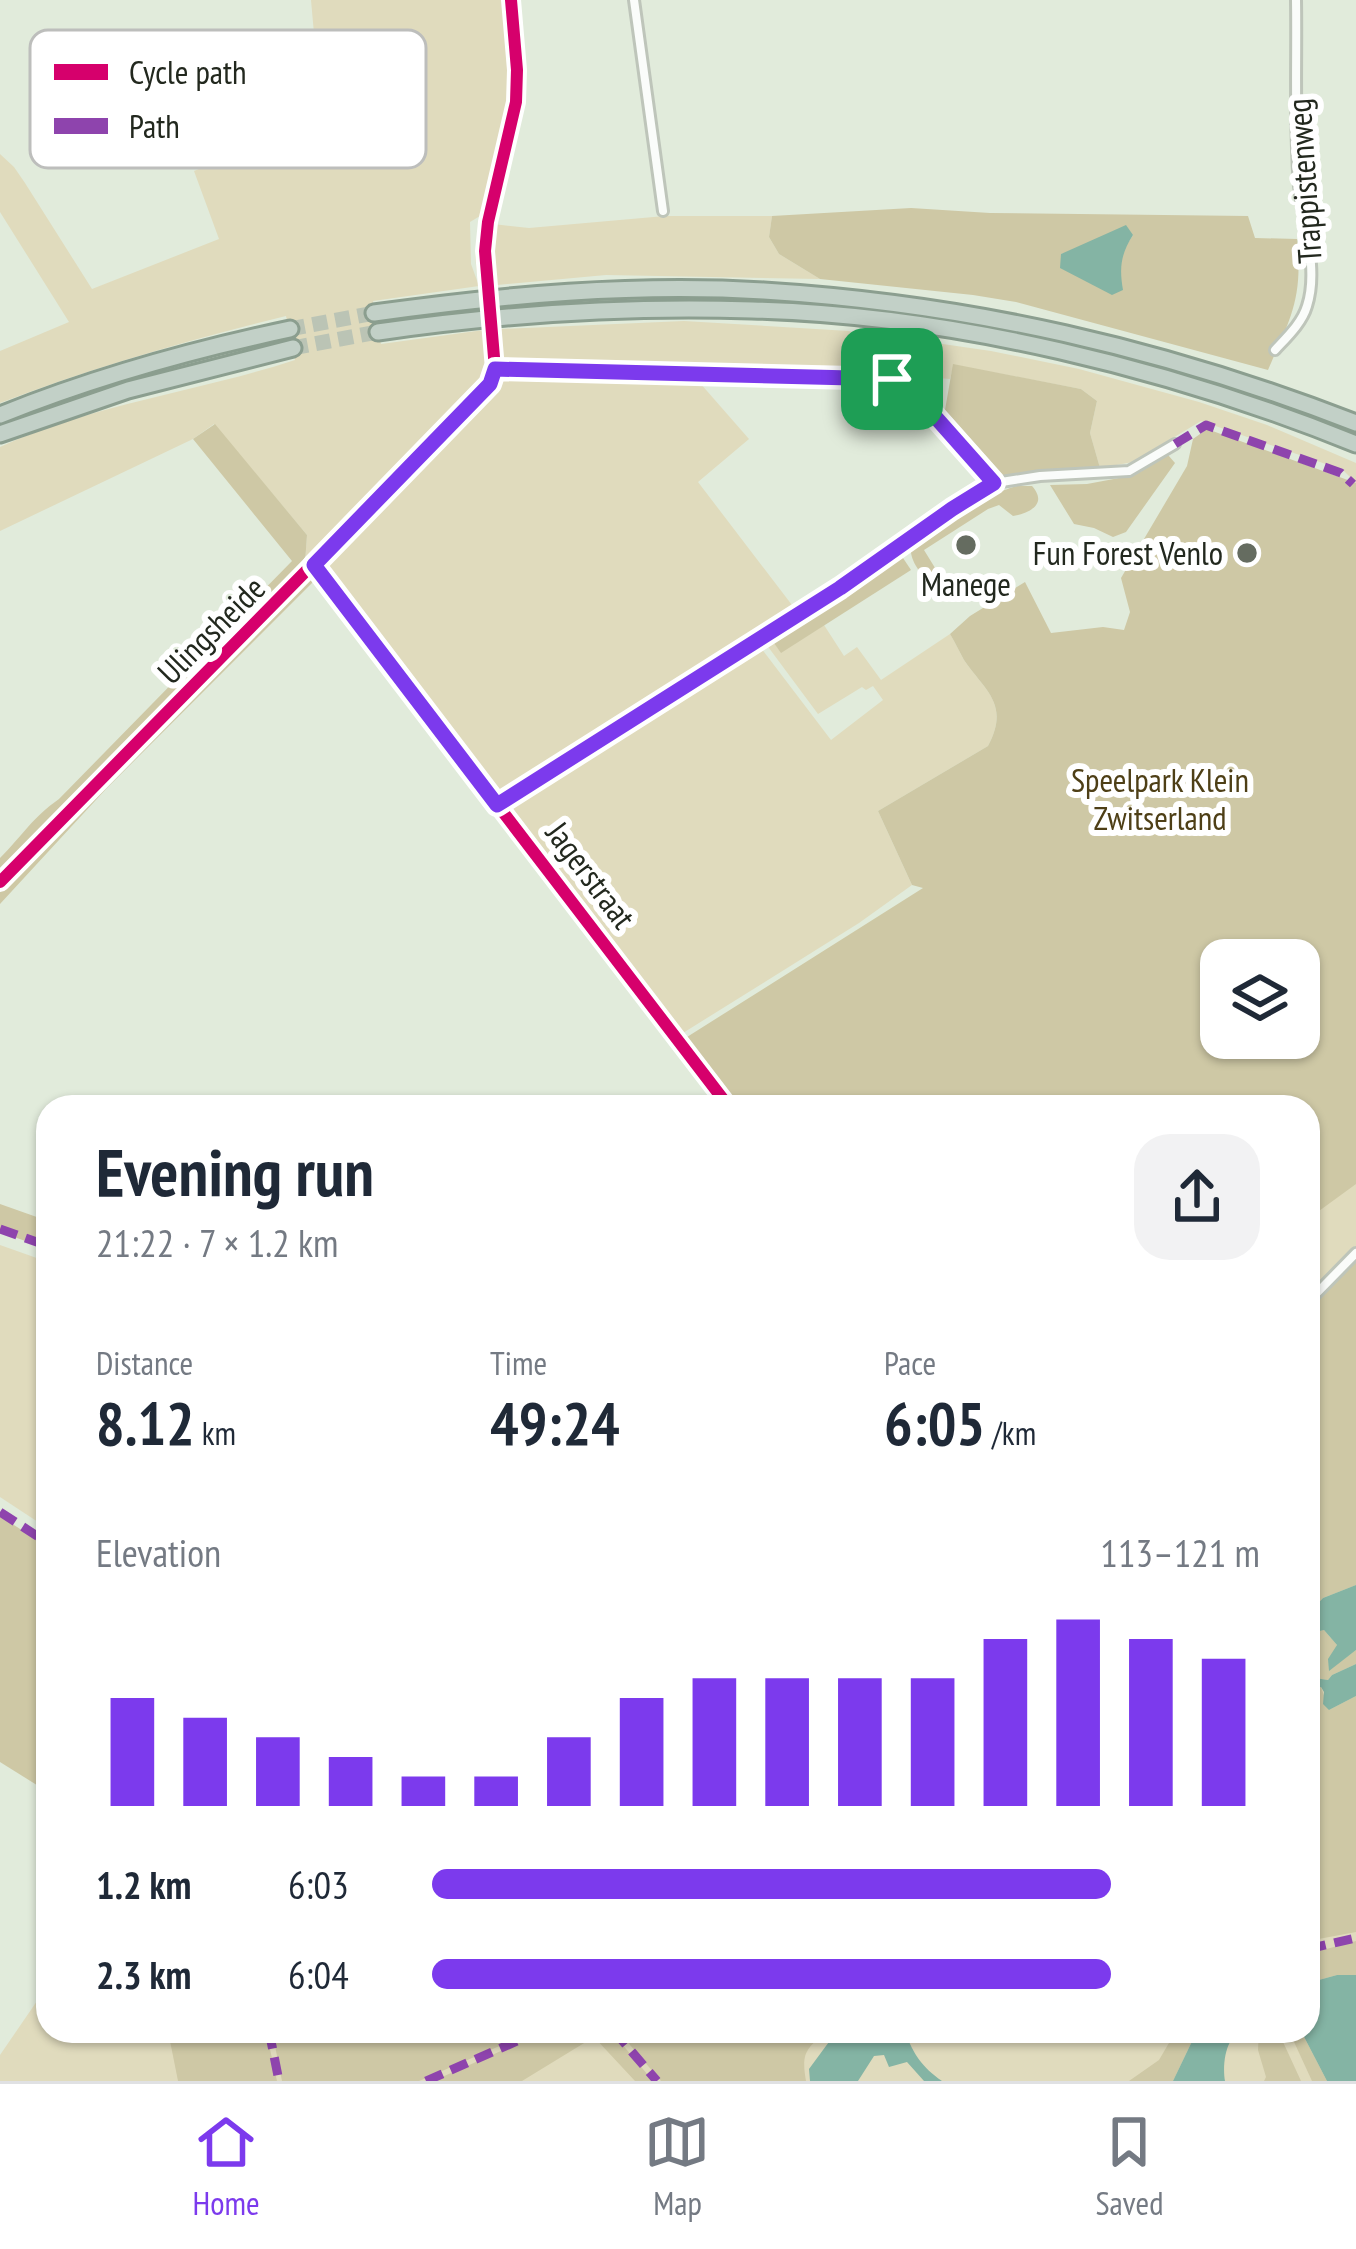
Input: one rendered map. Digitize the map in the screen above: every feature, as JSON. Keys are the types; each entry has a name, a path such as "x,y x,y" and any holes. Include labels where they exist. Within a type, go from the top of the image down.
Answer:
{"highway":[{"path":"374,313 626,290 762,291 881,302 1069,333 1146,352 1356,423"},
{"path":"378,332 458,320 630,309 756,310 881,321 1055,350 1147,373 1268,410 1356,444"},
{"path":"0,415 136,368 290,329"},
{"path":"0,434 150,383 293,348"}],"street":[{"path":"511,0 516,101 485,251 495,369 892,379 915,394 994,483"},
{"path":"634,0 663,211"},
{"name":"Trappistenweg","path":"1275,350 1297,326 1311,291 1299,184 1296,0"},
{"name":"Ulingsheide","path":"0,882 490,384 495,369"},
{"path":"314,565 497,805 840,588 994,483 1129,471 1175,444"},
{"path":"1320,1290 1356,1253"}],"shaded area":[{"path":"311,0 506,0 511,101 484,212 482,274 477,274 475,256 480,216 470,222 471,264 479,286 373,301 381,344 484,330 488,369 482,385 305,563 307,535 214,424 193,439 0,531 0,447 109,409 295,360 286,316 142,355 0,403 0,351 69,322 0,212 0,154 25,183 92,289 219,239 194,171 201,168 426,168 426,30 314,30"},
{"path":"665,216 772,216 769,237 779,254 820,279 606,275 497,285 492,281 493,224 529,228"},
{"path":"684,321 849,331 874,340 901,338 1079,369 1267,425 1356,463 1356,483 1343,470 1201,421 1133,462 1100,468 1090,433 1097,401 1081,389 954,365 950,379 510,365 500,356 500,329"},
{"path":"508,376 700,383 749,439 698,482 795,609 500,793 323,567"},
{"path":"824,625 844,656 857,647 881,680 950,634 992,699 997,719 994,732 988,746 878,811 912,885 683,1033 511,806 758,644 831,740 883,700 873,686 862,687 818,714 763,640 769,636 781,652"},
{"path":"1356,1001 1356,2081 0,2081 0,2055 36,2002 36,2043 1320,2043 1320,1095 1313,1095"},
{"path":"0,1245 36,1258 36,1521 0,1497"}],"green space":[{"path":"911,208 1248,216 1255,238 1297,239 1297,293 1268,370 1016,302 820,279 779,254 769,237 772,216","holes":["1133,235 1122,252 1120,272 1061,254"]},
{"path":"953,364 1081,389 1097,401 1090,433 1100,468 1004,476 945,410"},
{"path":"215,424 307,535 305,563 0,875 0,858 35,820 292,561 193,439"},
{"name":"Speelpark Klein Zwitserland","path":"1207,429 1356,483 1356,1184 1320,1210 1320,1095 730,1095 687,1037 923,888 912,885 878,811 988,746 997,719 992,699 950,634 1025,582 1051,633 1103,627 1124,630 1130,612 1121,578 1187,466 1193,439"},
{"path":"1168,455 1175,463 1126,532 1113,537 1074,524 1050,485 1135,475"},
{"path":"1017,486 1032,486 1036,492 1038,503 1031,510 1013,516 999,505 988,509 924,550 950,585 935,587 912,558 916,539 958,511"},
{"path":"899,552 911,570 781,653 769,636"},
{"path":"309,573 316,579 106,789 0,904 0,886"},
{"path":"0,1204 36,1217 36,1245 0,1232"},
{"path":"1356,1258 1356,1585 1320,1601 1320,1296"},
{"path":"0,1516 36,1539 36,1784 0,1762"},
{"path":"1324,1630 1337,1645 1329,1670 1356,1650 1356,1664 1328,1680 1320,1679 1320,1631"},
{"path":"1320,1687 1329,1710 1356,1696 1356,1932 1320,1939"},
{"path":"1356,1941 1356,1975 1320,1980 1320,1951"},
{"path":"170,2043 269,2043 277,2081 178,2081"},
{"path":"274,2043 506,2043 419,2081 282,2081"},
{"path":"519,2043 584,2043 522,2081 433,2081"},
{"path":"600,2043 621,2043 653,2081 635,2081"},
{"path":"628,2043 814,2043 804,2064 806,2081 661,2081"},
{"path":"1169,2043 1191,2043 1173,2081 1129,2081 1159,2060"},
{"path":"1258,2043 1284,2043 1301,2081 1264,2081"},
{"path":"1295,2043 1307,2043 1327,2081 1312,2081"}],"water":[{"path":"1126,225 1133,235 1122,261 1123,290 1112,295 1060,268 1061,254"},
{"path":"1356,1585 1356,1650 1329,1671 1328,1659 1337,1645 1320,1631 1323,1598"},
{"path":"1356,1664 1356,1696 1329,1710 1323,1704 1320,1679"},
{"path":"1356,1975 1356,2081 1327,2081 1307,2043 1320,2043 1320,1980"},
{"path":"828,2043 910,2043 942,2081 924,2081 907,2062 889,2067 884,2055 874,2056 858,2081 810,2081 809,2069"},
{"path":"1191,2043 1230,2043 1225,2081 1173,2081"}],"tunnel":[{"path":"290,329 374,313"},
{"path":"293,348 378,332"}],"marked path":[{"path":"1175,444 1206,425 1341,473 1353,484"},
{"path":"0,1229 36,1242"},
{"path":"0,1512 36,1535"},
{"path":"1320,1946 1356,1938"},
{"path":"271,2043 279,2081"},
{"path":"426,2081 513,2043"},
{"path":"624,2043 657,2081"}],"cycle path":[{"path":"0,882 490,384 495,369 485,251 516,102 511,0"},
{"path":"495,369 892,379 915,394 995,483"},
{"name":"Jagerstraat","path":"313,564 720,1095"}],"place":[{"name":"Manege","path":"966,545"},
{"name":"Fun Forest Venlo","path":"1247,553"}],"route":[{"path":"495,369 892,379 915,394 994,483 840,588 497,805 314,565 490,384 495,369"}]}
